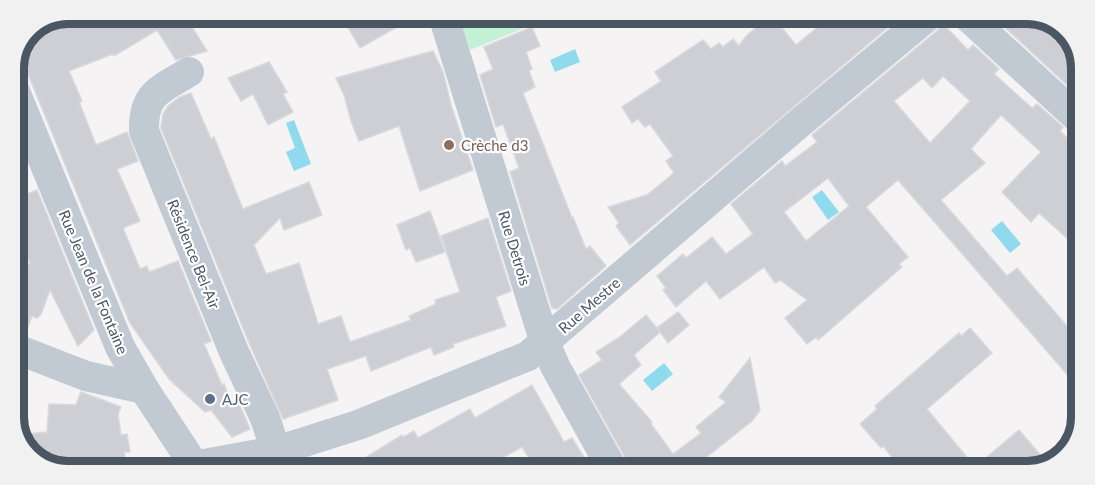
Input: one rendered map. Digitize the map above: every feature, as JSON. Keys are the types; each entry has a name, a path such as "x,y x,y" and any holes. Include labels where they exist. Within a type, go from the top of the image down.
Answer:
{"street":[{"name":"Rue Detrois","path":"445,24 545,343 556,368 608,461"},
{"name":"Rue Mestre","path":"217,461 276,451 358,425 528,356 919,24"},
{"path":"976,24 1071,112"},
{"name":"Résidence Bel-Air","path":"189,72 153,95 144,112 144,130 234,352 265,418 276,451"},
{"name":"Rue Jean de la Fontaine","path":"24,121 120,347 185,461"},
{"path":"24,352 86,376 144,389"}],"green space":[{"path":"461,24 533,24 470,50"}],"water":[{"path":"575,49 580,62 555,72 550,60"},
{"path":"294,120 311,164 294,171 286,152 295,148 286,123"},
{"path":"822,190 839,212 828,220 812,197"},
{"path":"1002,221 1021,244 1010,253 991,230"},
{"path":"664,363 673,374 652,391 643,380"}],"building":[{"path":"69,24 190,24 207,51 176,60 157,30 114,56 113,54 69,71 82,101 79,102 96,145 127,132 138,161 117,169 140,221 123,228 140,269 147,266 149,272 178,261 211,341 204,344 231,402 237,399 250,429 232,437 211,410 205,412 169,379 130,323 24,64 25,56 33,41 43,31 55,26 56,29"},
{"path":"346,24 402,24 360,48"},
{"path":"761,24 779,24 796,45 822,24 892,24 630,245 616,226 619,223 608,207 647,195 674,173 666,161 673,156 650,124 645,127 638,119 632,123 622,107 661,81 655,72 703,40 711,49 719,43 723,47 733,39 739,46 746,36"},
{"path":"943,24 968,50 973,45 999,69 994,74 1032,108 1037,104 1063,127 1060,131 1071,141 1071,242 1039,213 1031,222 1002,192 1041,152 1001,115 971,149 985,163 941,200 1007,276 1017,268 1071,331 1071,379 898,180 866,207 908,257 899,264 902,267 818,340 816,337 807,344 785,318 807,300 780,280 775,283 764,267 720,299 706,281 676,307 663,290 666,288 657,276 683,254 686,258 712,237 726,254 753,234 731,204 782,161 785,166 817,142 812,135","holes":["943,76 970,101 930,143 894,101 923,78 932,88","828,178 849,206 806,241 784,212"]},
{"path":"1001,24 1036,25 1056,35 1064,43 1069,54 1071,89"},
{"path":"532,27 540,46 526,52 532,69 529,71 535,87 523,93 586,249 590,246 606,266 557,309 552,308 510,172 519,168 503,124 496,127 480,75 493,69 484,47"},
{"path":"433,51 443,72 451,105 473,170 420,191 399,126 359,141 336,78"},
{"path":"269,62 287,92 283,94 293,112 268,125 253,94 241,101 228,78"},
{"path":"191,93 211,139 214,137 243,209 309,182 322,215 284,230 280,218 254,245 266,274 299,263 318,324 341,316 350,342 411,320 409,316 436,304 435,300 460,292 441,236 488,218 511,291 496,297 506,326 453,344 454,347 434,355 431,347 371,371 366,356 327,369 338,400 283,419 250,345 161,128 163,114 168,106 180,97"},
{"path":"37,190 94,330 78,346 50,290 41,314 37,318 32,316 24,334 24,266 30,264 24,247 24,195"},
{"path":"430,211 445,252 416,262 410,248 406,250 397,225"},
{"path":"678,312 689,325 668,343 657,328"},
{"path":"646,315 660,332 634,355 641,365 619,384 652,422 651,424 673,454 701,433 696,427 726,402 719,397 750,358 760,410 752,421 701,461 627,461 579,375 602,360 596,352 620,337"},
{"path":"970,328 992,353 927,409 970,461 895,461 860,424 877,409 875,406 959,333 961,336"},
{"path":"532,385 564,442 572,438 586,461 531,461 522,447 497,461 360,461 402,435 403,437 414,431 418,438 470,409 475,418"},
{"path":"81,392 121,407 118,414 121,435 127,434 130,452 124,452 126,461 59,460 41,452 31,442 27,434 47,432 49,404 76,405"},
{"path":"1019,430 1043,458 1027,461 982,461"}],"place":[{"name":"Crèche d3","path":"449,145"},
{"name":"AJC","path":"210,399"}]}
